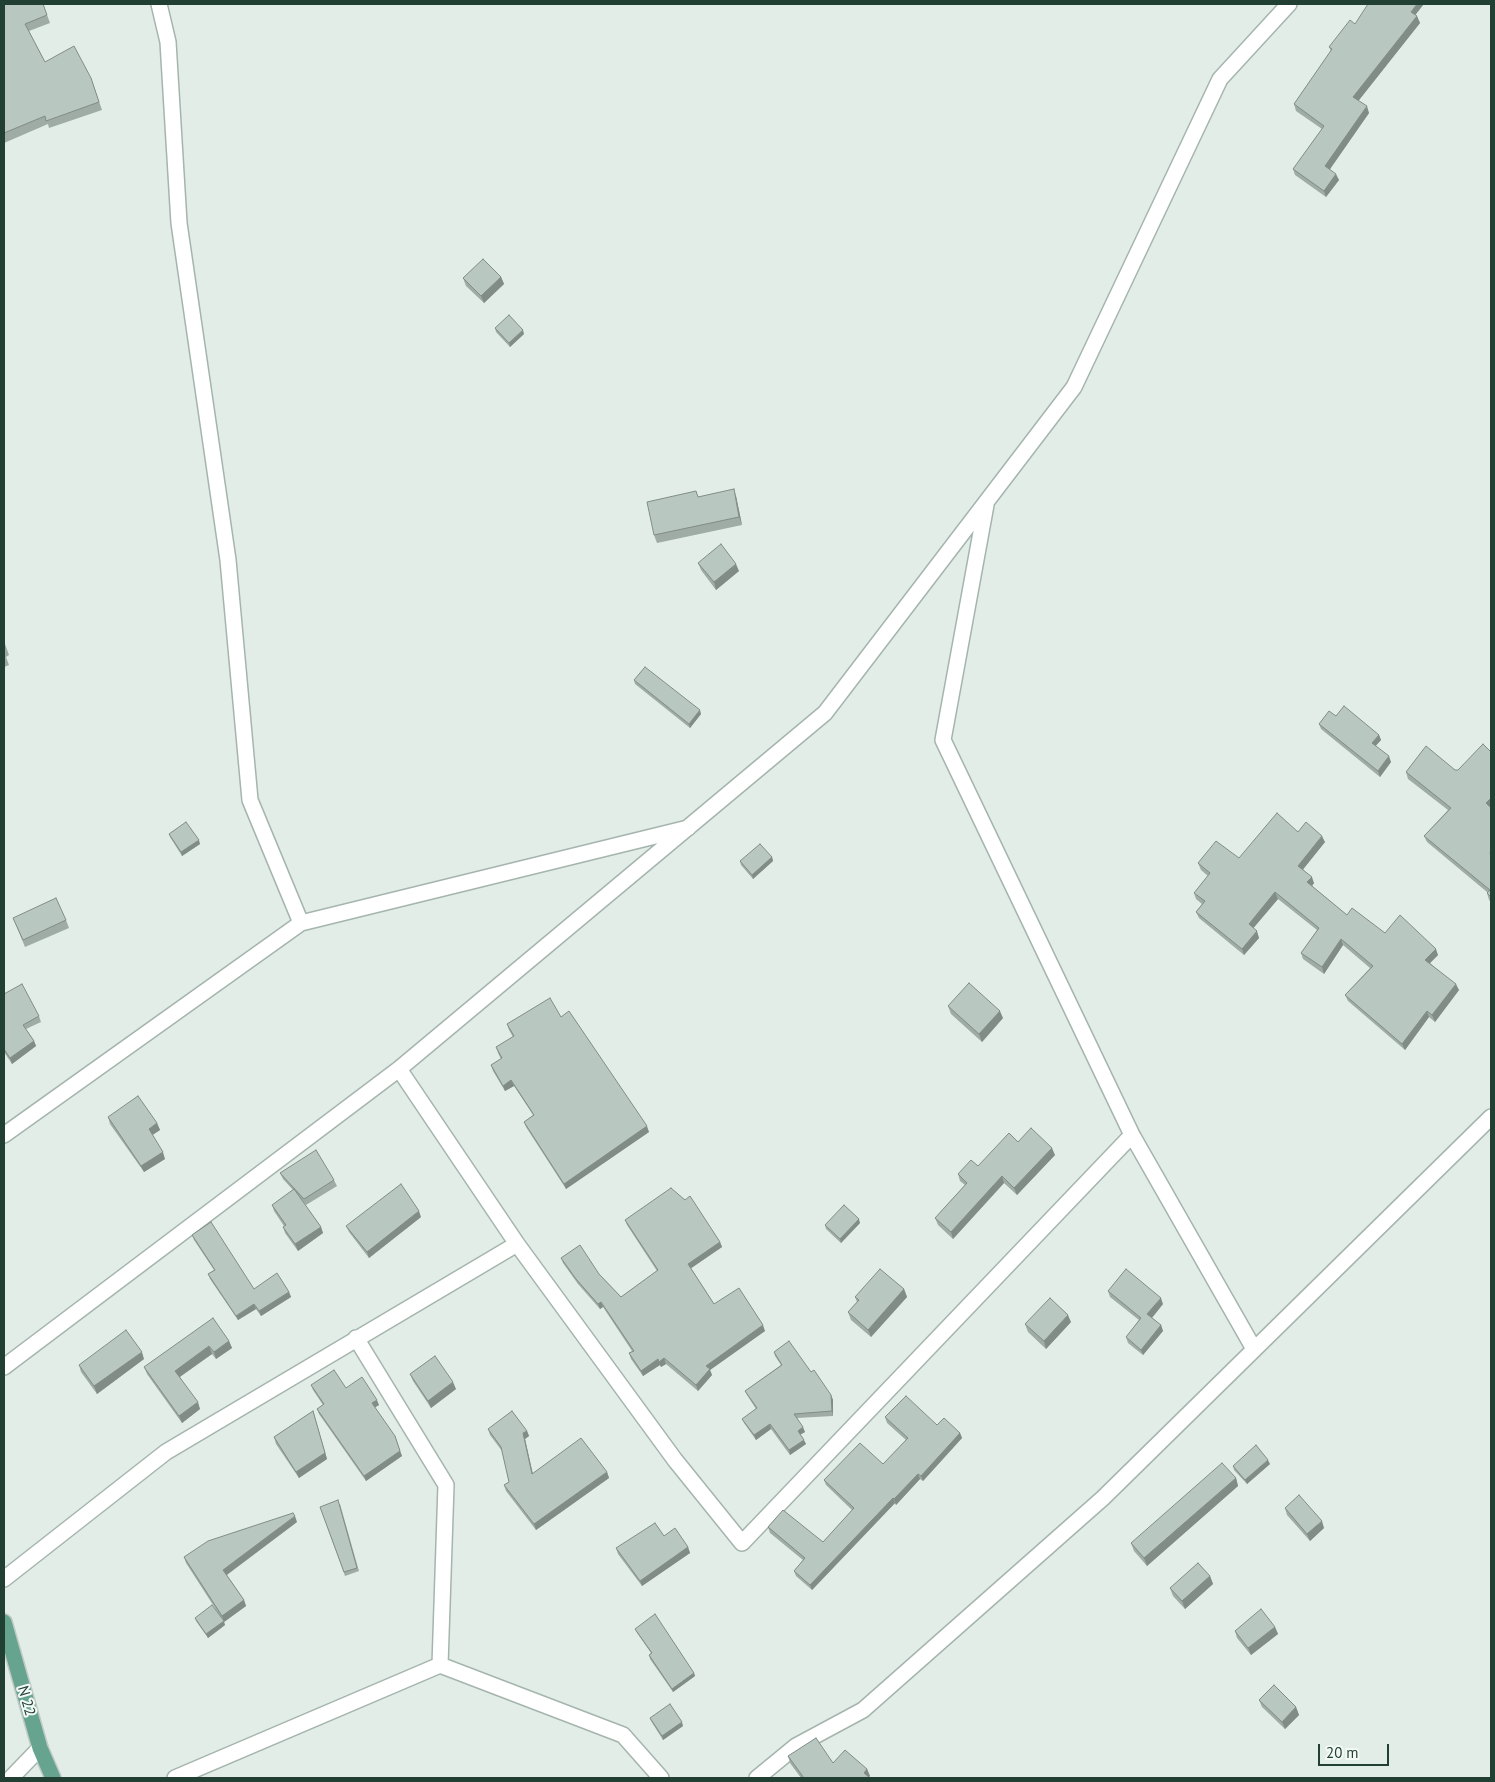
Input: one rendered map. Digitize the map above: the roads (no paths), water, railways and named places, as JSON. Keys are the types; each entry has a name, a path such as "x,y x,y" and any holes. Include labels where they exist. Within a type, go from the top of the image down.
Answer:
{"main road":[{"name":"N 22","path":"4,1622 40,1748 53,1778"}],"street":[{"path":"160,4 168,42 179,223 228,560 250,800 301,923"},
{"path":"4,1367 399,1069 692,827 825,713 1074,387 1220,79 1288,4"},
{"path":"986,502 944,740 1132,1135 1254,1350"},
{"path":"4,1135 301,923 692,827"},
{"path":"399,1069 517,1244 674,1460 742,1544 1132,1135"},
{"path":"757,1778 796,1746 863,1710 1103,1498 1491,1117"},
{"path":"4,1579 166,1452 517,1244"},
{"path":"356,1338 446,1484 440,1665"},
{"path":"175,1778 440,1665 623,1735 661,1778"},
{"path":"11,1778 40,1748"}]}
